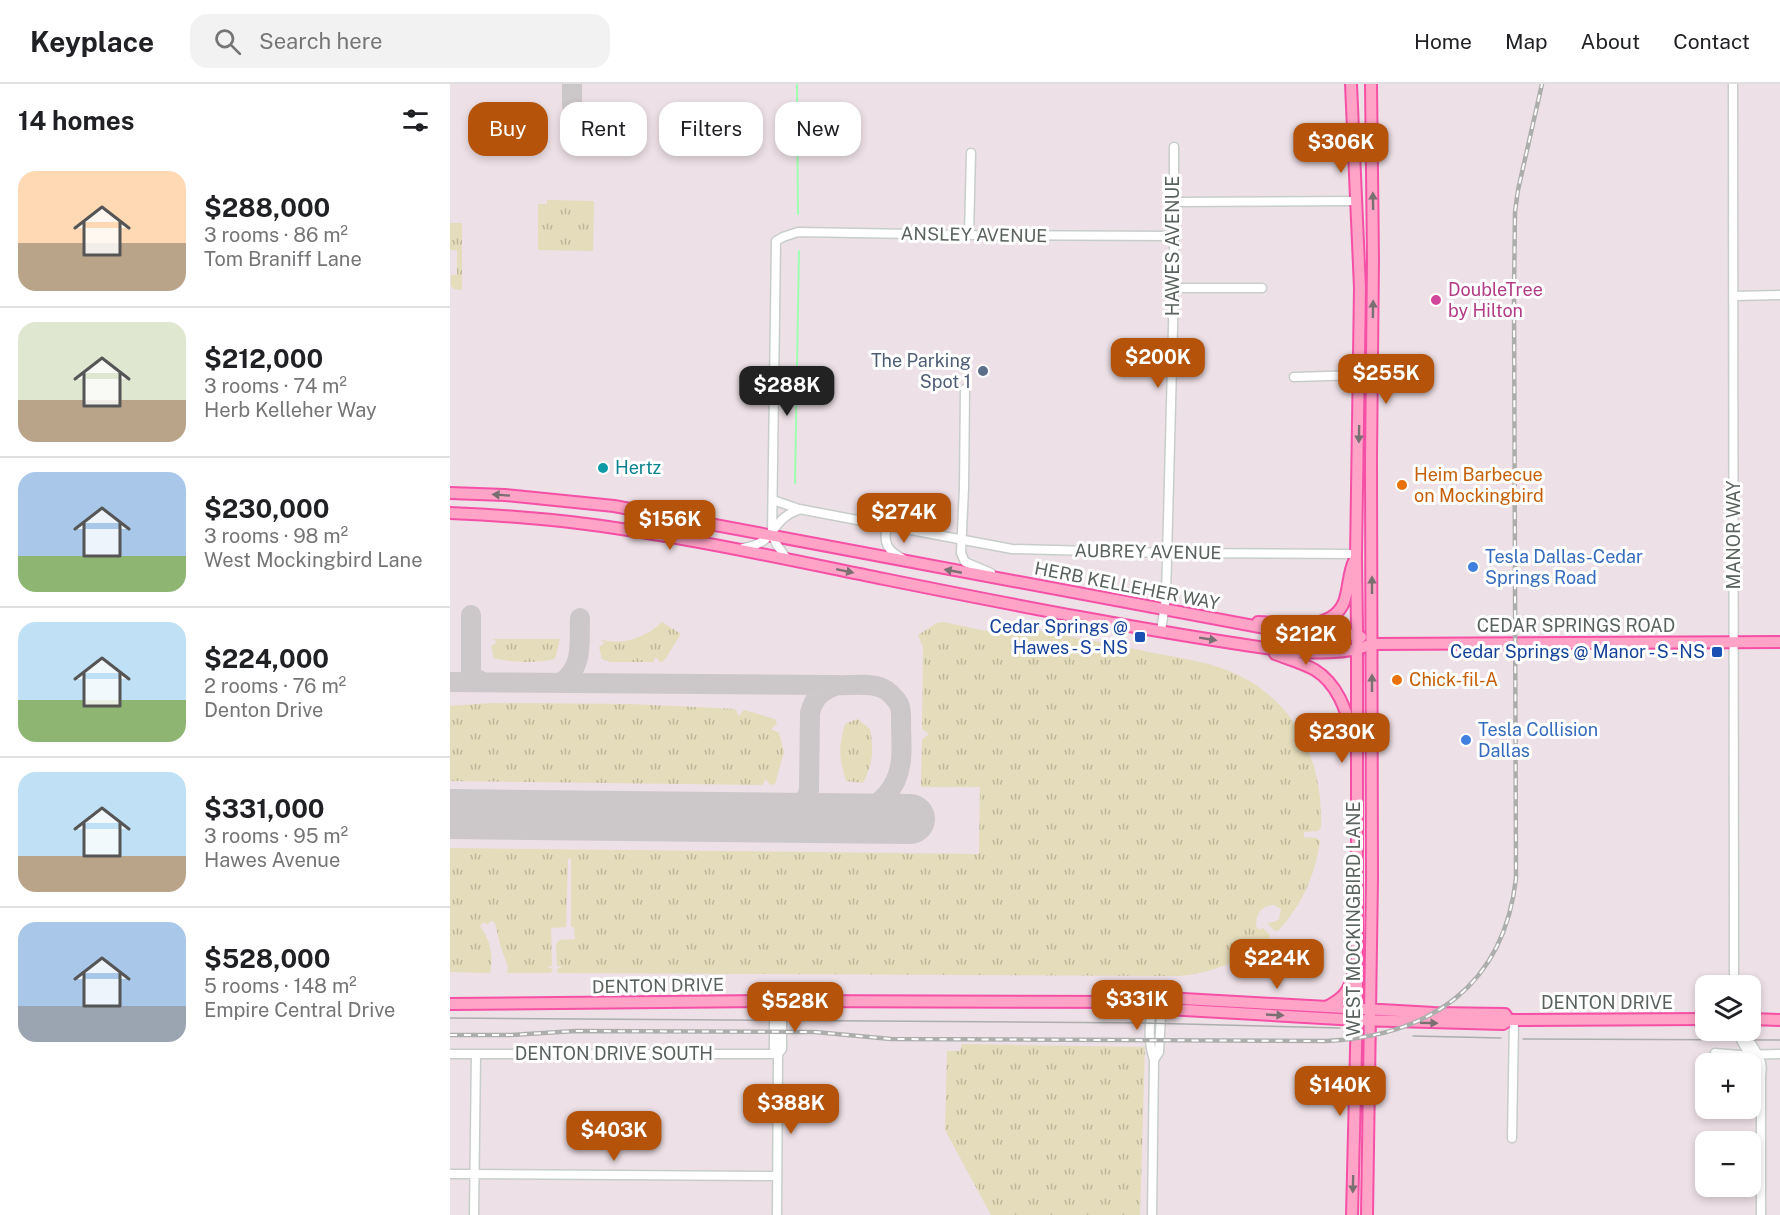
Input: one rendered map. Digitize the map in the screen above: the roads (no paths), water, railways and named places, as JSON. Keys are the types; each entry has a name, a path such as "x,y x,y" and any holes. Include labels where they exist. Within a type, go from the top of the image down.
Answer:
{"main road":[{"name":"WEST MOCKINGBIRD LANE","path":"1351,84 1359,259 1360,375 1356,556 1357,1015 1352,1215"},
{"name":"WEST MOCKINGBIRD LANE","path":"1367,1215 1372,879 1371,84"},
{"path":"1352,116 1372,116"},
{"path":"1359,259 1373,260"},
{"path":"1360,375 1372,375"},
{"path":"1358,459 1371,459"},
{"name":"HERB KELLEHER WAY","path":"450,493 585,502 772,535 1245,625 1298,632 1357,635 1372,644"},
{"name":"HERB KELLEHER WAY","path":"450,513 582,523 736,549 1161,631 1255,646 1304,652 1357,650 1372,644"},
{"path":"1245,625 1254,622 1306,624 1319,623 1328,619 1339,610 1345,600 1350,570 1356,556"},
{"name":"CEDAR SPRINGS ROAD","path":"1372,644 1780,642"},
{"path":"1255,646 1313,669 1325,678 1340,698 1356,742"},
{"path":"1357,878 1372,879"},
{"path":"1326,1007 1344,996 1357,960"},
{"name":"DENTON DRIVE","path":"450,1004 778,1001 1155,1002 1166,998 1326,1007 1357,1015"},
{"name":"DENTON DRIVE","path":"1155,1002 1167,1009 1370,1015 1431,1023 1503,1024 1511,1020 1695,1019"},
{"path":"1761,1019 1780,1020"},
{"path":"1353,1149 1368,1149"}],"street":[{"name":"MANOR WAY","path":"1733,84 1734,975"},
{"name":"HAWES AVENUE","path":"1161,631 1166,597 1174,288 1174,147"},
{"path":"969,235 971,153"},
{"path":"1174,202 1357,201"},
{"name":"ANSLEY AVENUE","path":"773,500 776,241 798,232 1174,236"},
{"path":"1174,288 1262,288"},
{"path":"1733,296 1780,295"},
{"path":"1294,377 1360,375"},
{"path":"966,389 961,554 965,562 1011,581"},
{"path":"773,500 772,535 788,559"},
{"name":"AUBREY AVENUE","path":"773,500 799,509 1012,549 1356,556"},
{"path":"736,549 754,547 764,542 772,535 783,517 799,509"},
{"path":"886,526 887,547 893,554 916,564"},
{"path":"777,1215 778,1054 782,1049 778,1001"},
{"path":"1152,1215 1154,1060 1151,1052 1150,1015 1155,1002"},
{"path":"1511,1020 1512,1138"},
{"path":"1730,1053 1742,1042 1752,1053"},
{"name":"DENTON DRIVE SOUTH","path":"450,1054 778,1054"},
{"path":"474,1215 476,1054"},
{"path":"1761,1055 1780,1054"},
{"path":"1761,1119 1761,1215"},
{"path":"450,1174 777,1176"}],"waterway":[{"path":"797,84 798,214"},
{"path":"795,483 799,251"}],"tram line":[{"path":"450,1018 1145,1023 1340,1028"},
{"path":"1413,1036 1501,1038"},
{"path":"1523,1039 1780,1040"}],"railway":[{"path":"450,1035 511,1035 576,1031 815,1032 891,1039 1326,1041 1364,1037 1398,1029 1429,1016 1456,998 1478,976 1496,948 1509,916 1516,878 1515,212 1542,84"}],"place":[{"name":"DoubleTree by Hilton","path":"1436,300"},
{"name":"The Parking Spot 1","path":"983,371"},
{"name":"Hertz","path":"603,468"},
{"name":"Heim Barbecue on Mockingbird","path":"1402,485"},
{"name":"Tesla Dallas-Cedar Springs Road","path":"1473,567"},
{"name":"Cedar Springs @ Hawes - S - NS","path":"1140,637"},
{"name":"Cedar Springs @ Manor - S - NS","path":"1717,652"},
{"name":"Chick-fil-A","path":"1397,680"},
{"name":"Tesla Collision Dallas","path":"1466,740"}]}
